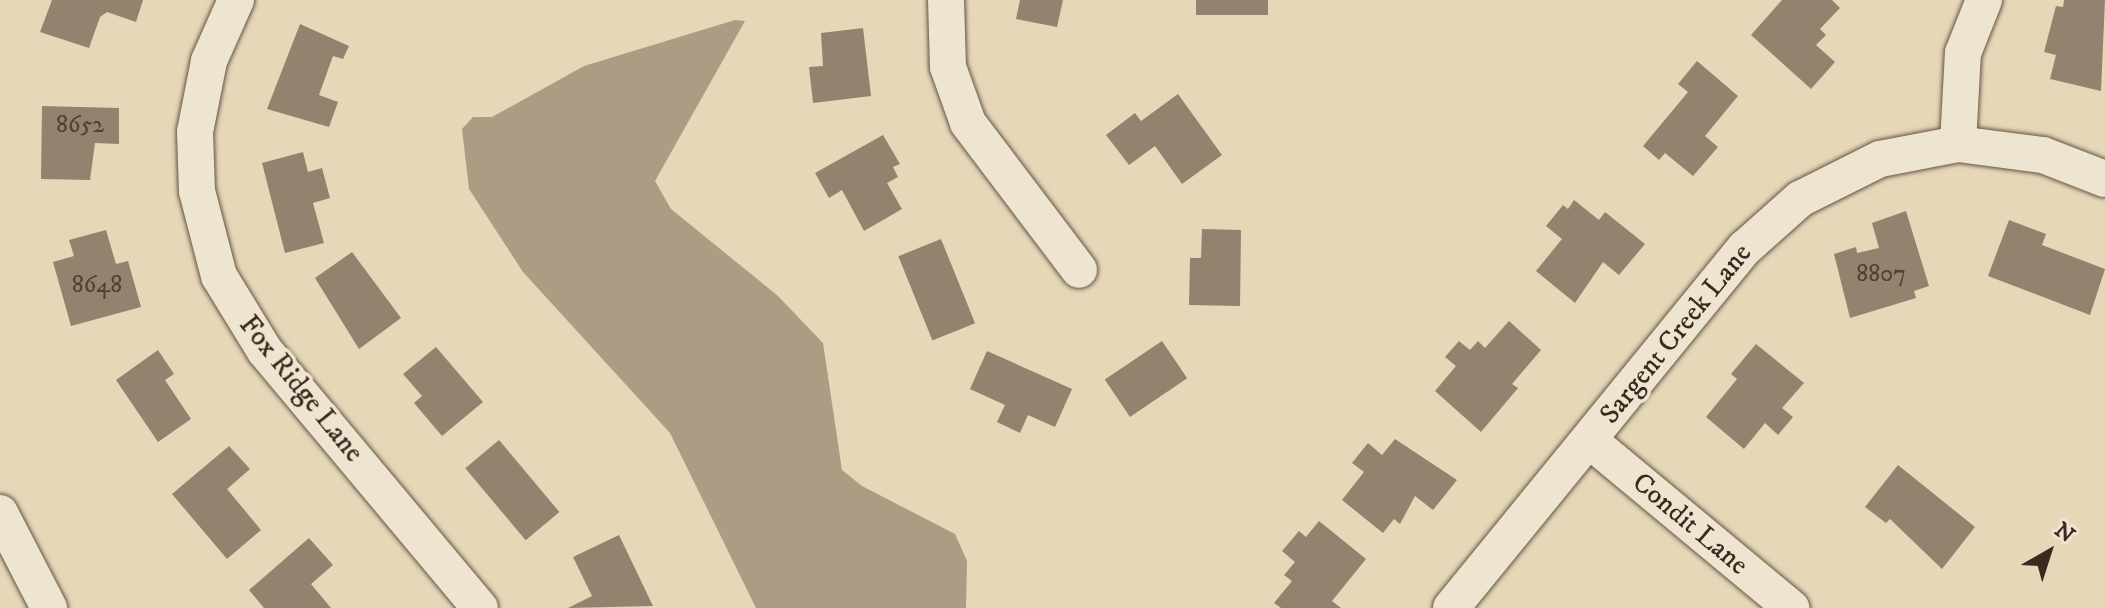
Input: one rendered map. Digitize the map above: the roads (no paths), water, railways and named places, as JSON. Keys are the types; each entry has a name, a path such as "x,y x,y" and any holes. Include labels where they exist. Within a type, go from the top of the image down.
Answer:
{"street":[{"name":"Fox Ridge Lane","path":"236,0 209,61 195,132 197,191 219,276 265,351 480,608"},
{"path":"946,0 948,67 968,123 1079,270"},
{"path":"1958,144 1963,53 1984,0"},
{"name":"Sargent Creek Lane","path":"1451,608 1745,248 1777,217 1852,170 1893,155 1958,144 2043,155 2105,179"},
{"name":"Condit Lane","path":"1589,440 1791,608"},
{"path":"0,513 49,608"}]}
